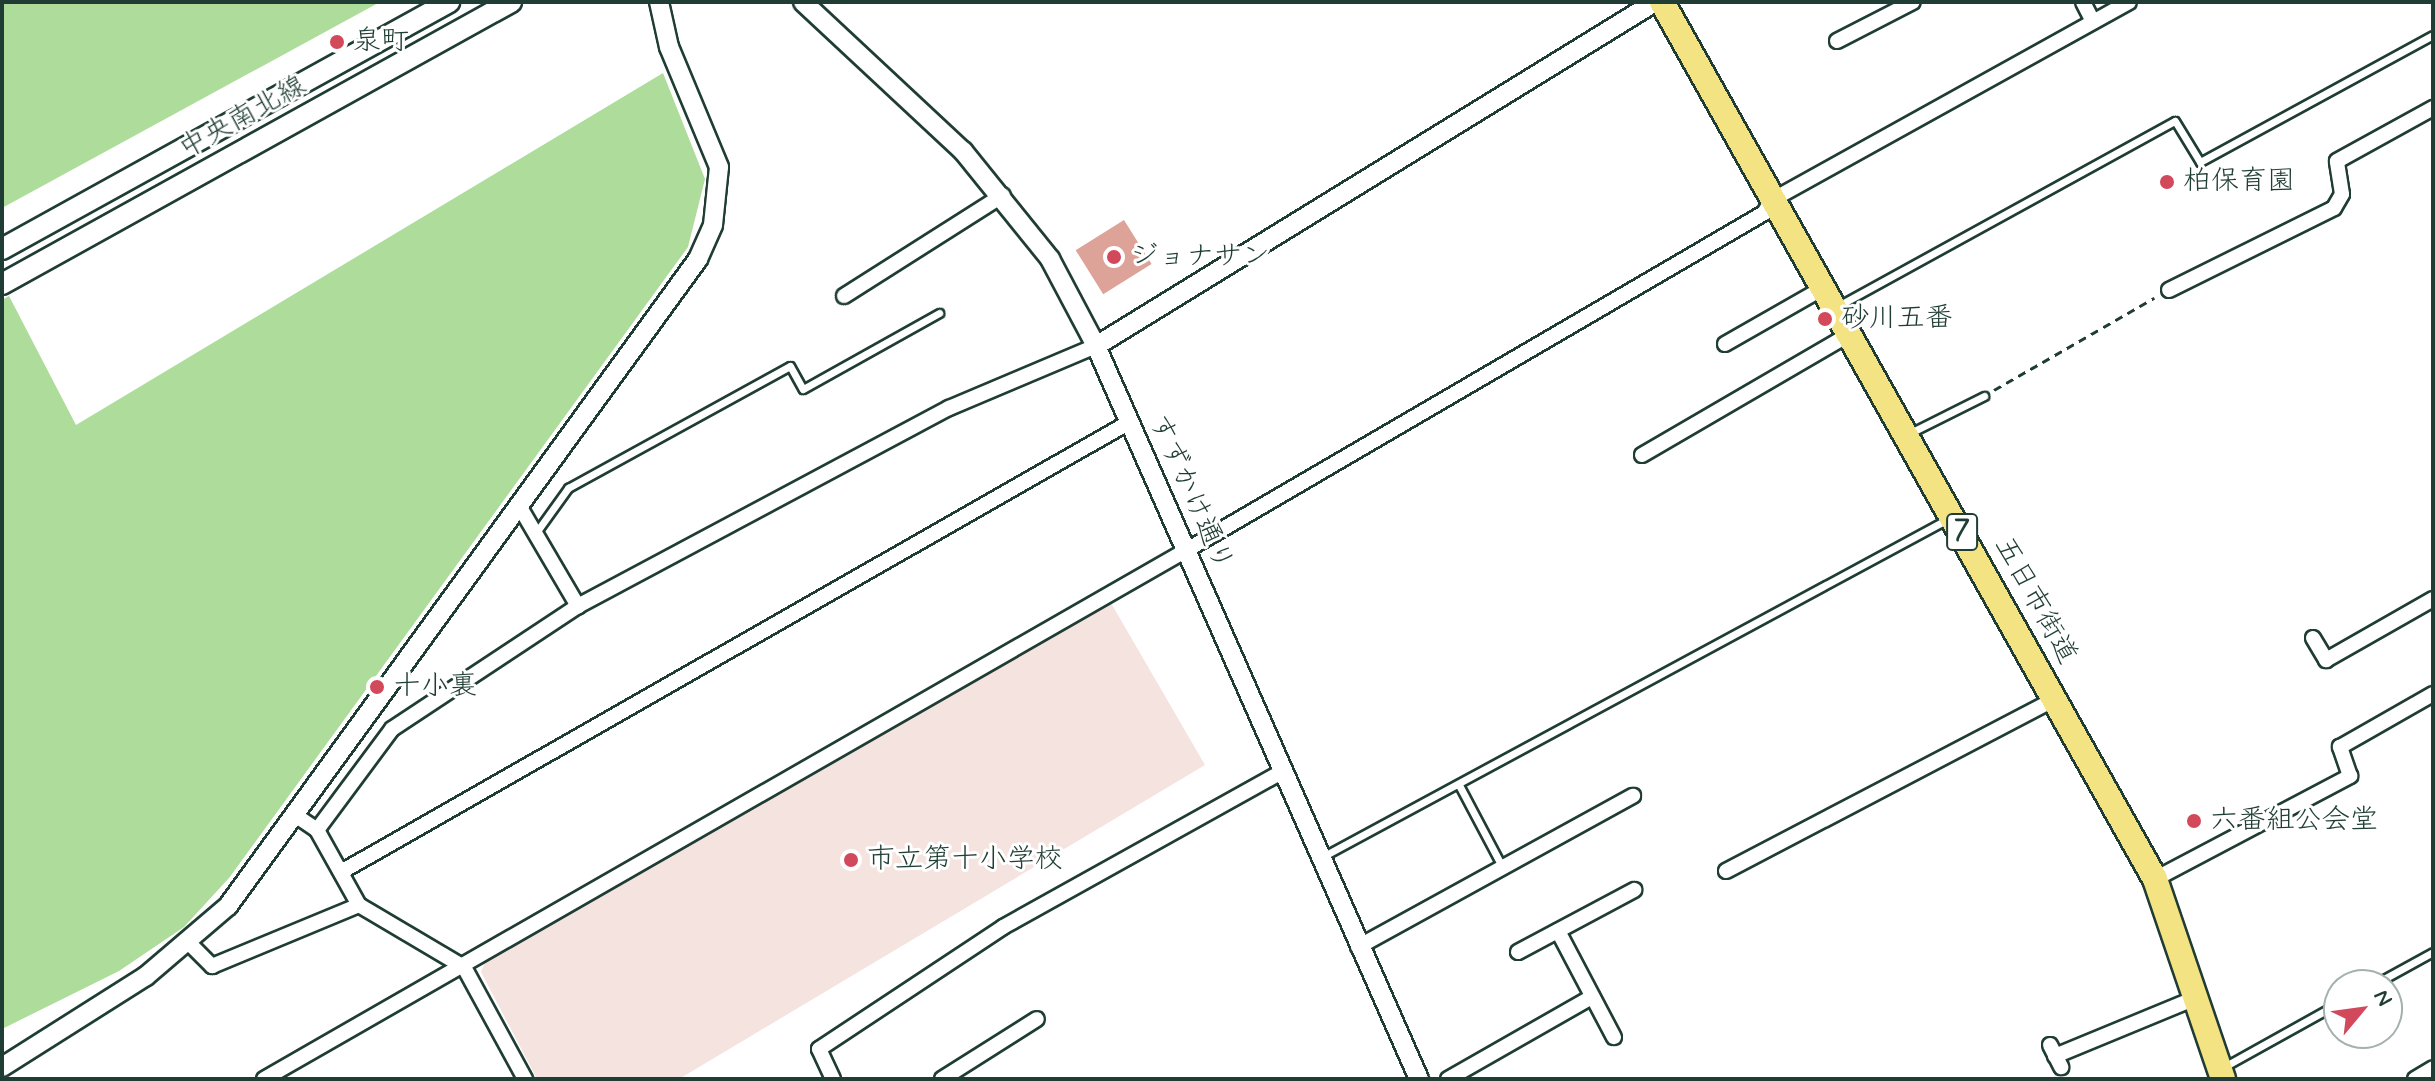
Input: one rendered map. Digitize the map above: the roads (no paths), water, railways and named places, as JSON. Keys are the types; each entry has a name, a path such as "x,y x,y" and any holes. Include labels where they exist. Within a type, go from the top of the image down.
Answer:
{"main road":[{"name":"中央南北線","path":"2,249 449,2"},
{"name":"中央南北線","path":"2,284 511,2"},
{"name":"五日市街道","path":"1662,2 1908,434 2155,879 2222,1074"}],"street":[{"path":"2,1067 189,943 228,906 521,509 698,259 713,225 716,154 669,47 659,2"},
{"name":"すずかけ通り","path":"803,2 1003,195 1050,259 1096,346 1358,947 1419,1079"},
{"path":"317,830 392,729 578,606 949,408 1096,346 1655,2"},
{"path":"1837,41 1913,2"},
{"path":"2083,2 2093,22"},
{"path":"264,1079 1185,551 1764,213 1772,200 2129,2"},
{"path":"2169,290 2334,208 2342,194 2337,161 2433,108"},
{"path":"844,296 1003,195"},
{"path":"1725,344 1828,298"},
{"path":"1642,455 1850,334"},
{"path":"341,872 1128,423"},
{"path":"521,509 578,606"},
{"path":"2313,638 2326,660 2433,599"},
{"path":"2155,879 2350,776 2340,747 2433,694"},
{"path":"1726,871 2055,699"},
{"path":"833,1079 819,1049 1003,927 1281,772"},
{"path":"1358,947 1633,796"},
{"path":"295,815 317,830 359,905 464,967 525,1079"},
{"path":"1518,952 1634,890"},
{"path":"189,943 212,966 359,905"},
{"path":"1558,931 1614,1037"},
{"path":"1448,1079 1592,997"},
{"path":"2055,1056 2196,998"},
{"path":"942,1079 1037,1019"},
{"path":"2415,1079 2433,1068"}],"lane":[{"path":"1828,298 2175,121 2200,162 2433,35"},
{"path":"535,534 568,488 790,366 803,389 939,313"},
{"path":"1908,434 1984,396"},
{"path":"1319,858 1953,516"},
{"path":"1459,785 1503,868"},
{"path":"2402,969 2433,952"},
{"path":"2222,1074 2323,1013"}],"place":[{"name":"泉町","path":"337,42"},
{"name":"柏保育園","path":"2167,182"},
{"name":"ジョナサン","path":"1114,257"},
{"name":"砂川五番","path":"1825,319"},
{"name":"十小裏","path":"377,687"},
{"name":"六番組公会堂","path":"2194,821"},
{"name":"市立第十小学校","path":"851,860"}]}
